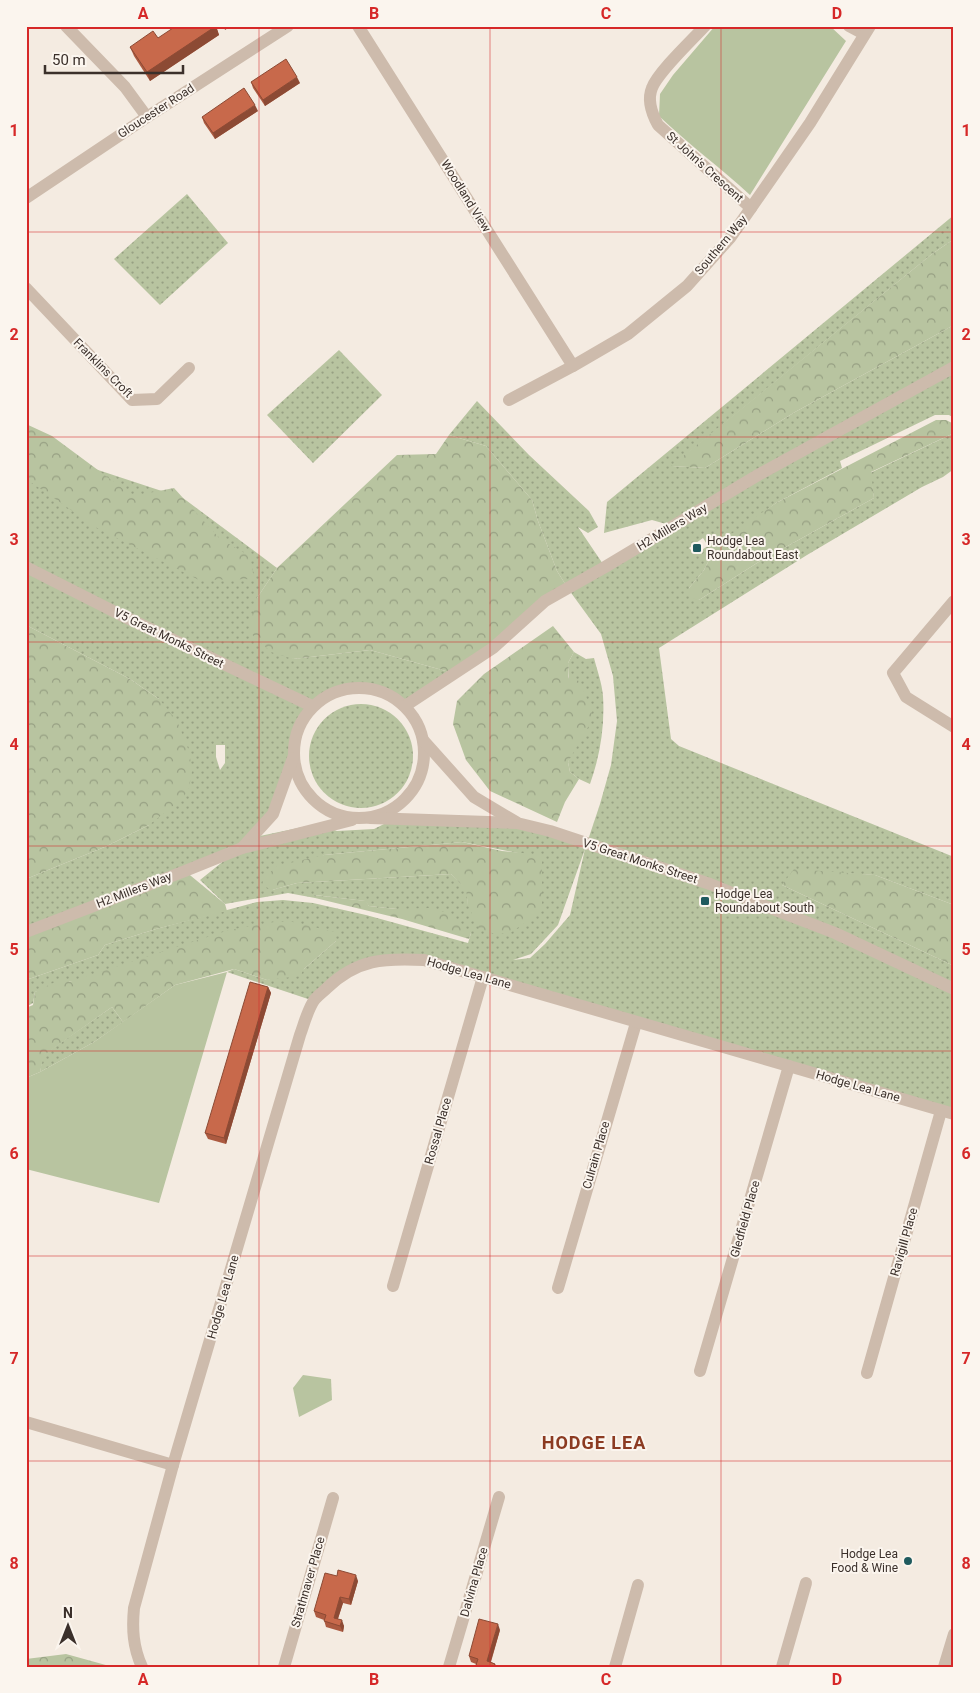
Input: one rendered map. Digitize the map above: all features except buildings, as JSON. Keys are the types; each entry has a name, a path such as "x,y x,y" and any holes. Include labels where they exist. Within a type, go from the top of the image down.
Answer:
{"street":[{"path":"66,26 125,87 147,117"},
{"name":"Gloucester Road","path":"26,198 288,26"},
{"name":"Woodland View","path":"358,26 573,366"},
{"name":"St John's Crescent","path":"705,26 658,77 651,89 650,102 652,114 658,125 752,208"},
{"path":"849,26 867,30"},
{"name":"Southern Way","path":"509,400 628,334 687,286 730,238 752,208 810,123 867,30"},
{"name":"Franklins Croft","path":"26,288 132,400 157,399 189,368"},
{"name":"H2 Millers Way","path":"404,706 493,648 545,601 758,475 954,368"},
{"name":"V5 Great Monks Street","path":"26,567 120,615 312,706"},
{"path":"954,601 893,673 906,697 954,727"},
{"path":"355,687 380,691 390,695 404,706 417,722 423,740 424,755 422,770 417,784 408,796 391,810 363,818 344,817 331,812 309,796 301,785 293,758 294,739 298,727 312,706 324,697 340,690 355,687"},
{"name":"V5 Great Monks Street","path":"423,740 474,796 517,822"},
{"name":"H2 Millers Way","path":"242,848 273,814 293,758"},
{"name":"H2 Millers Way","path":"26,932 242,848 363,818"},
{"name":"V5 Great Monks Street","path":"363,818 517,822 550,831 710,884 835,934 954,989"},
{"name":"Hodge Lea Lane","path":"142,1667 132,1631 134,1608 172,1465 300,1035 314,1001 335,980 353,968 368,963 392,958 424,960 948,1113"},
{"name":"Rossal Place","path":"393,1286 483,977"},
{"name":"Culrain Place","path":"558,1288 636,1023"},
{"name":"Gledfield Place","path":"700,1371 789,1066"},
{"name":"Ravigill Place","path":"867,1373 948,1113"},
{"path":"26,1422 172,1465"},
{"name":"Dalvina Place","path":"449,1667 499,1497"},
{"name":"Strathnaver Place","path":"284,1667 332,1498"},
{"path":"782,1667 806,1583"},
{"path":"615,1667 638,1584"},
{"path":"944,1667 954,1634"}],"green space":[{"path":"715,26 830,26 846,41 750,195 659,116 660,94 673,75"},
{"path":"187,194 228,243 160,305 114,259"},
{"path":"954,215 954,239 932,254 672,466 705,468 795,412 954,325 954,418 949,415 935,415 840,461 842,468 776,503 714,550 704,570 689,588 699,600 757,563 874,498 870,473 954,433 954,469 807,555 659,648 671,739 679,746 954,857 954,905 875,875 836,873 782,885 954,966 954,1114 424,960 368,963 314,1001 227,972 234,969 267,980 304,969 336,941 68,982 35,992 33,1003 26,1007 26,980 98,955 105,945 156,929 257,902 283,900 313,903 366,915 468,943 471,933 397,909 369,906 365,901 315,895 315,898 288,893 225,904 200,880 236,851 26,932 26,879 107,846 149,825 159,699 130,679 26,625 26,436 95,469 183,498 277,568 257,598 293,659 370,650 453,673 405,706 382,691 357,687 333,693 313,706 304,716 298,727 290,770 274,812 251,838 317,824 337,831 374,829 404,814 517,823 587,843 611,765 617,721 613,676 601,634 557,571 532,500 486,446 449,435 477,401 529,455 589,511 598,527 588,533 578,527 605,567 673,526 652,520 604,533 607,502","holes":["703,538 708,546 695,554 689,548","216,745 225,745 225,763 220,770 216,757","462,842 518,853 468,905 467,889 451,874 297,883 272,890 324,855","585,849 570,915 530,958 513,960 531,954 558,925"]},
{"path":"954,239 954,325 795,412 705,468 671,466 932,254"},
{"path":"339,350 382,395 313,463 267,415"},
{"path":"936,420 946,420 954,424 954,433 871,472 874,498 757,563 699,600 691,598 689,588 704,570 720,542 776,503"},
{"path":"26,424 52,436 133,496 174,488 220,539 250,556 254,579 199,580 97,528 32,483 26,483"},
{"path":"449,435 486,446 532,500 557,571 569,590 453,673 370,650 293,659 271,652 248,631 257,598 277,568 397,455 436,454"},
{"path":"26,625 130,679 159,699 177,721 189,751 192,771 189,788 183,798 149,825 107,846 26,879"},
{"path":"553,626 574,652 568,663 568,678 579,681 592,710 591,722 568,762 570,772 579,779 565,802 557,822 490,791 466,760 453,724 457,701 484,674"},
{"path":"574,652 586,659 594,658 601,681 603,718 601,741 597,763 590,784 570,772 568,762 571,755 568,663"},
{"path":"361,704 381,708 398,719 409,736 413,756 409,776 398,793 381,804 361,808 341,804 324,793 313,776 309,756 313,736 324,719 341,708"},
{"path":"462,842 502,851 542,855 542,911 510,933 495,934 479,929 468,905 466,889 451,874 297,883 272,890 262,885 264,878 277,866 324,855"},
{"path":"794,869 875,875 954,905 954,966 782,885"},
{"path":"185,871 225,904 227,911 156,929 105,945 98,955 26,980 26,932"},
{"path":"314,895 366,901 369,906 397,909 431,908 447,913 471,933 469,939 402,919 315,898"},
{"path":"274,922 293,922 335,932 336,941 304,969 300,976 267,980 234,969 175,985 123,1022 112,1007 44,1055 40,1072 26,1078 26,1008 33,1005 35,992 65,977 69,982 229,930"},
{"path":"227,972 159,1203 26,1169 26,1078 94,1042 175,985"},
{"path":"112,1007 123,1022 94,1042 40,1072 43,1055"},
{"path":"303,1375 331,1379 332,1400 299,1417 293,1388"},
{"path":"66,1654 113,1667 26,1667 26,1659"}],"place":[{"name":"Hodge Lea Roundabout East","path":"697,548"},
{"name":"Hodge Lea Roundabout South","path":"705,901"},
{"name":"Hodge Lea Food & Wine","path":"908,1561"}],"district":[{"name":"HODGE LEA","path":"594,1443"}]}
